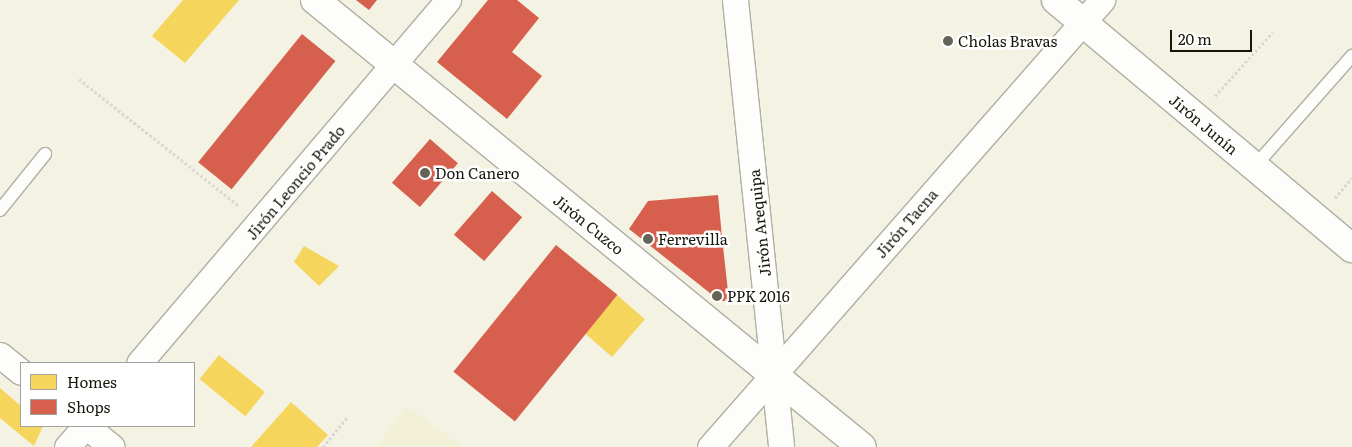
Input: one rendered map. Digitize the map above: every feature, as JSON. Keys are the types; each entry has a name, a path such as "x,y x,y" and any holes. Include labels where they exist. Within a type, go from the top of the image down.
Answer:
{"street":[{"name":"Jirón Cuzco","path":"315,0 393,67 774,373 862,447"},
{"name":"Jirón Leoncio Prado","path":"140,362 393,67 448,0"},
{"name":"Jirón Arequipa","path":"735,0 781,447"},
{"name":"Jirón Junín","path":"1056,0 1352,248"},
{"name":"Jirón Tacna","path":"710,447 1102,0"},
{"path":"0,355 20,371"},
{"path":"67,447 84,427"},
{"path":"86,427 112,447"}],"lane":[{"path":"1255,166 1352,56"},
{"path":"0,210 45,154"}],"path":[{"path":"1196,118 1273,32"},
{"path":"79,79 259,224"},
{"path":"323,447 348,416"}],"shaded area":[{"path":"407,406 463,447 376,447"}],"building: Homes":[{"path":"183,0 239,0 185,63 152,36"},
{"path":"304,246 339,266 319,286 294,262"},
{"path":"617,295 645,319 612,357 584,333"},
{"path":"219,355 265,392 245,416 199,379"},
{"path":"0,388 20,405 20,427 43,427 34,446 0,418"},
{"path":"291,402 328,435 317,447 251,447"}],"building: Shops":[{"path":"356,0 377,0 369,10"},
{"path":"488,0 517,0 539,18 512,52 542,76 507,119 437,62"},
{"path":"302,34 335,61 232,189 198,162"},
{"name":"Don Canero","path":"430,139 458,163 420,207 392,183"},
{"path":"492,191 522,217 484,261 454,235"},
{"path":"718,195 729,301 720,301 629,229 648,201"},
{"path":"556,245 617,295 515,421 453,372"}],"place":[{"name":"Cholas Bravas","path":"948,41"},
{"name":"Don Canero","path":"425,173"},
{"name":"Ferrevilla","path":"648,239"},
{"name":"PPK 2016","path":"717,296"}]}
